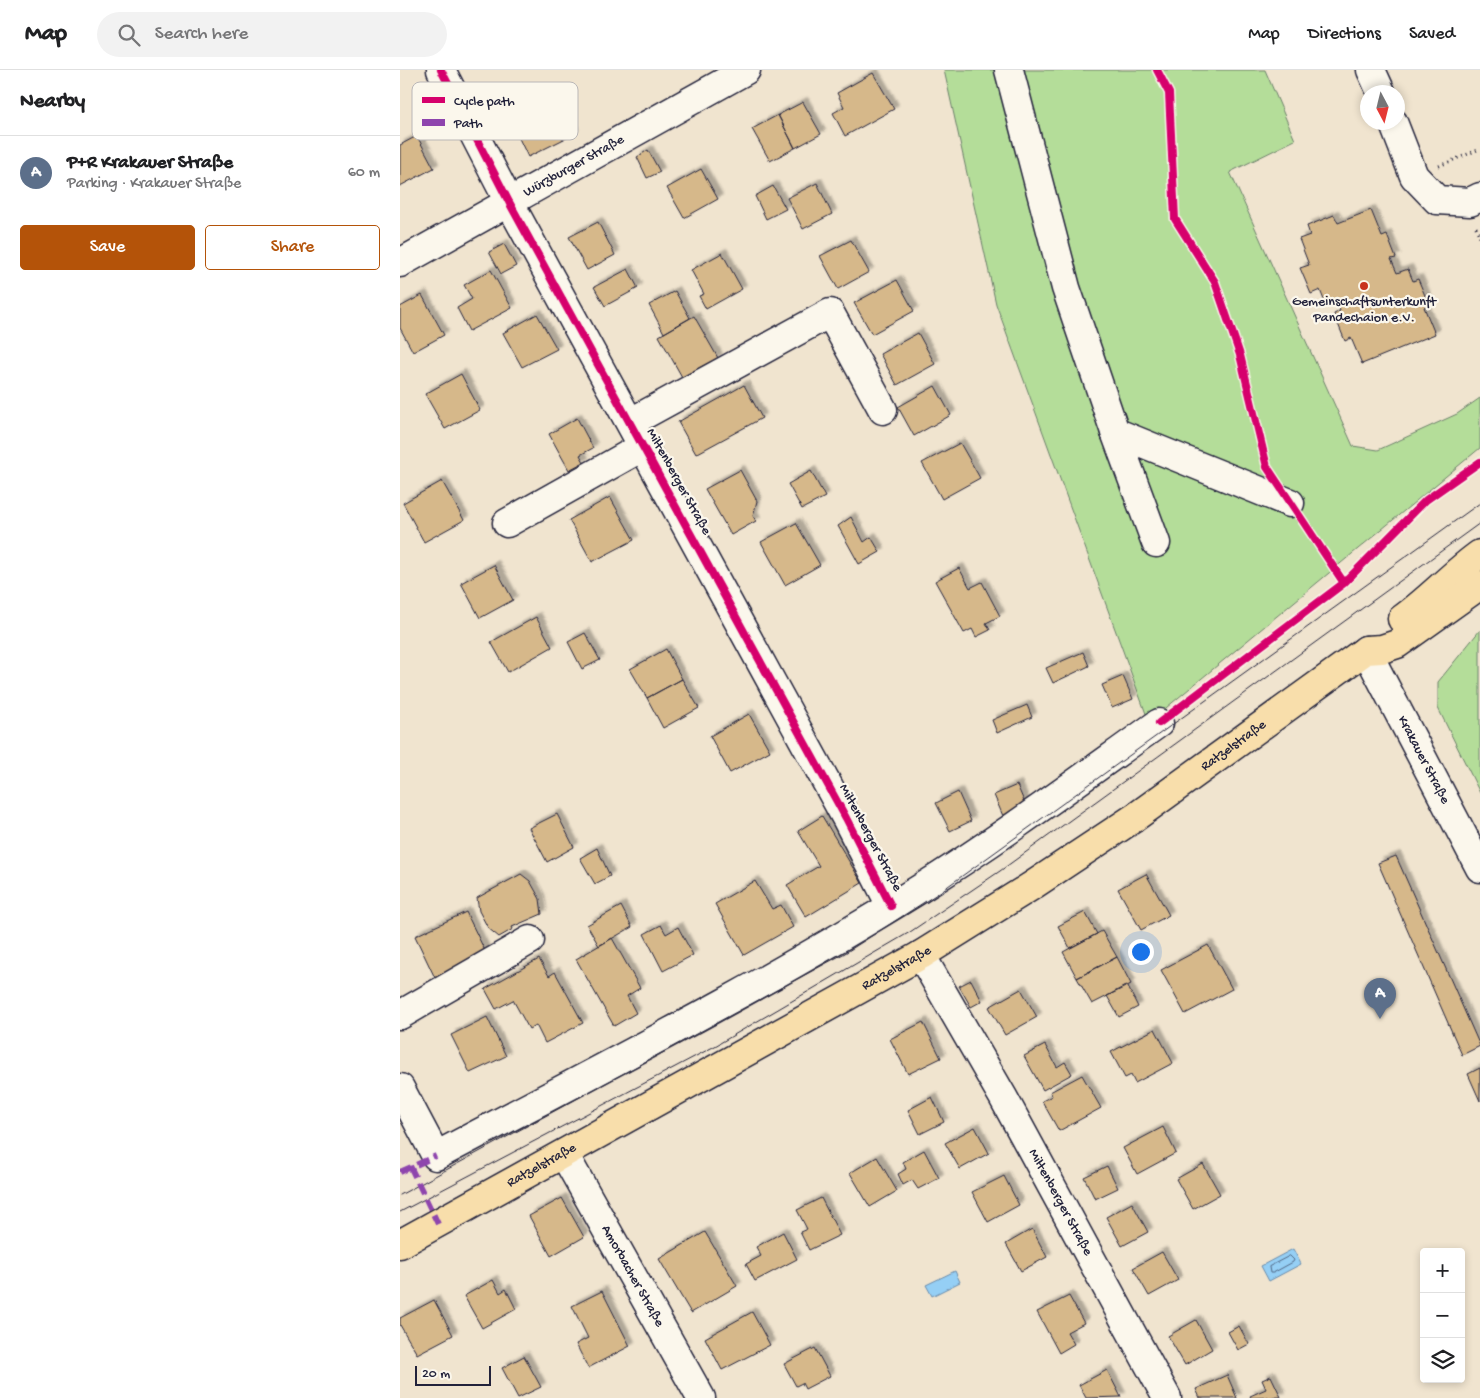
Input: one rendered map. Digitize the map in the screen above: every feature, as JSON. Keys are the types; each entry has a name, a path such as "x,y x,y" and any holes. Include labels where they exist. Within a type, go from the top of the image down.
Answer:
{"main road":[{"name":"Ratzelstraße","path":"400,1244 921,955 1030,887 1134,818 1366,650 1371,640 1438,592 1450,578 1480,554"},
{"name":"Ratzelstraße","path":"1366,650 1382,649 1398,644 1480,585"}],"street":[{"name":"Miltenberger Straße","path":"442,70 448,82"},
{"name":"Würzburger Straße","path":"400,263 746,70"},
{"path":"1009,70 1066,288 1115,432 1156,543"},
{"path":"1371,70 1378,85"},
{"path":"1396,130 1414,176 1436,200 1470,202 1480,198"},
{"name":"Miltenberger Straße","path":"478,140 509,202 631,422 891,906"},
{"path":"631,422 830,313 883,410"},
{"path":"1115,432 1290,503"},
{"path":"507,523 644,446"},
{"name":"Krakauer Straße","path":"1366,650 1480,868"},
{"path":"400,1088 436,1156 681,1027 891,906 1015,826 1159,724"},
{"path":"400,1015 530,940"},
{"name":"Miltenberger Straße","path":"921,955 1003,1097 1167,1398"},
{"name":"Amorbacher Straße","path":"564,1154 701,1398"}],"path":[{"path":"1414,176 1480,149"}],"green space":[{"path":"944,70 1265,70 1295,140 1230,172 1353,446 1378,450 1457,414 1480,398 1480,448 1149,722 996,304"},
{"path":"1480,630 1480,793 1438,708 1438,682"}],"water":[{"path":"1293,1249 1301,1264 1269,1281 1261,1266"},
{"path":"955,1271 960,1282 932,1296 926,1285"}],"building":[{"path":"873,73 894,109 845,136 833,113 844,107 837,93"},
{"path":"803,102 821,134 795,148 778,115"},
{"path":"778,115 795,148 770,161 752,129"},
{"path":"412,139 419,140 434,168 400,186 400,145"},
{"path":"520,140 562,140 528,157"},
{"path":"648,150 660,172 647,178 637,157"},
{"path":"701,169 718,199 684,218 667,188"},
{"path":"817,183 832,214 803,229 787,198"},
{"path":"773,186 786,209 766,219 755,196"},
{"name":"Gemeinschaftsunterkunft Pandechaion e.V.","path":"1371,210 1382,237 1387,235 1396,258 1391,259 1397,273 1408,269 1413,281 1418,279 1429,305 1424,307 1435,334 1362,364 1351,338 1345,341 1334,314 1340,311 1336,301 1326,305 1320,290 1311,294 1300,268 1309,265 1299,239 1310,235 1307,226 1334,215 1338,223"},
{"path":"598,222 615,255 587,270 569,237"},
{"path":"851,240 869,272 838,289 820,256"},
{"path":"504,244 516,266 501,274 489,252"},
{"path":"722,253 742,289 706,309 699,296 704,294 691,270"},
{"path":"628,269 638,288 605,306 594,287"},
{"path":"491,270 512,308 469,331 457,308 472,299 464,285"},
{"path":"897,280 914,311 872,334 854,303"},
{"path":"675,291 690,318 664,333 649,305"},
{"path":"422,295 444,335 413,352 400,328 400,307"},
{"path":"537,314 557,349 522,367 503,333"},
{"path":"694,316 718,358 682,377 659,336"},
{"path":"918,333 935,364 897,385 880,354"},
{"path":"461,374 480,410 445,429 425,394"},
{"path":"744,385 762,418 696,454 678,422"},
{"path":"935,386 951,415 914,436 898,407"},
{"path":"577,418 593,448 580,455 584,462 569,470 549,434"},
{"path":"960,443 980,478 942,499 922,463"},
{"path":"740,470 757,501 753,516 756,521 731,535 705,489"},
{"path":"811,471 825,497 802,509 788,484"},
{"path":"442,481 464,520 424,542 403,503"},
{"path":"610,497 634,540 592,562 569,520"},
{"path":"851,517 864,542 871,537 880,552 859,564 838,526"},
{"path":"796,523 820,565 785,585 761,542"},
{"path":"494,565 513,600 480,618 461,583"},
{"path":"959,568 970,588 982,582 1000,616 986,623 990,630 976,637 972,629 964,633 935,581"},
{"path":"536,617 552,647 508,672 491,642"},
{"path":"585,633 600,660 582,669 568,642"},
{"path":"666,649 682,679 647,698 630,669"},
{"path":"1083,652 1089,666 1053,683 1046,668"},
{"path":"1123,676 1133,699 1112,708 1102,685"},
{"path":"682,679 699,708 663,728 647,698"},
{"path":"1027,705 1032,717 997,733 992,720"},
{"path":"749,714 770,751 730,773 710,736"},
{"path":"1017,785 1026,806 1003,816 994,795"},
{"path":"958,792 971,821 950,831 936,803"},
{"path":"557,814 574,847 547,862 529,828"},
{"path":"822,816 862,883 806,917 787,885 819,866 798,831"},
{"path":"597,848 610,876 595,884 580,858"},
{"path":"1396,856 1480,1046 1462,1055 1378,863"},
{"path":"521,874 530,881 540,899 542,914 512,927 513,929 499,937 488,928 479,911 477,898"},
{"path":"1146,874 1169,915 1141,930 1118,889"},
{"path":"755,881 772,909 781,905 793,927 744,955 715,904"},
{"path":"621,906 632,927 599,946 587,925"},
{"path":"466,912 487,955 436,980 415,936"},
{"path":"1085,912 1097,934 1070,948 1058,926"},
{"path":"661,925 666,934 678,927 693,955 663,971 644,934"},
{"path":"1102,931 1117,957 1077,978 1063,952"},
{"path":"612,938 640,988 627,996 636,1013 614,1026 576,959"},
{"path":"1208,945 1232,989 1185,1014 1161,970"},
{"path":"1117,957 1131,984 1092,1004 1077,978"},
{"path":"539,959 549,976 555,972 583,1023 545,1043 536,1025 529,1029 513,1000 496,1009 485,989"},
{"path":"971,980 982,1001 971,1007 959,986"},
{"path":"1127,985 1138,1007 1119,1017 1107,996"},
{"path":"1021,989 1037,1017 1005,1035 989,1007"},
{"path":"487,1017 506,1056 470,1073 451,1035"},
{"path":"923,1022 941,1058 908,1074 890,1039"},
{"path":"1155,1029 1173,1063 1135,1083 1131,1075 1125,1078 1111,1052"},
{"path":"1045,1045 1057,1067 1065,1062 1072,1074 1043,1090 1024,1056"},
{"path":"1480,1068 1480,1101 1468,1074"},
{"path":"1082,1075 1101,1108 1059,1131 1042,1101 1052,1096 1050,1092"},
{"path":"932,1097 944,1122 920,1134 908,1110"},
{"path":"975,1127 989,1153 960,1169 945,1143"},
{"path":"1163,1127 1176,1153 1137,1174 1123,1148"},
{"path":"924,1150 939,1178 918,1189 912,1180 903,1185 898,1174 906,1169 903,1162"},
{"path":"877,1157 897,1191 870,1207 850,1173"},
{"path":"1203,1164 1220,1194 1193,1209 1176,1179"},
{"path":"1107,1166 1118,1188 1095,1199 1084,1177"},
{"path":"1004,1176 1019,1205 988,1222 972,1192"},
{"path":"562,1198 584,1237 551,1256 529,1216"},
{"path":"821,1198 840,1235 809,1250 800,1232 807,1229 797,1210"},
{"path":"1132,1203 1148,1232 1122,1246 1106,1217"},
{"path":"1032,1229 1047,1257 1021,1271 1006,1244"},
{"path":"705,1232 737,1286 691,1313 659,1259"},
{"path":"783,1232 797,1259 755,1281 746,1264 761,1256 756,1247"},
{"path":"1162,1252 1178,1280 1149,1296 1133,1268"},
{"path":"493,1280 500,1293 506,1289 516,1309 482,1328 464,1296"},
{"path":"602,1291 630,1346 588,1368 576,1344 588,1338 572,1306"},
{"path":"1069,1296 1084,1323 1067,1332 1074,1344 1059,1353 1037,1312"},
{"path":"434,1300 453,1335 417,1354 400,1325 400,1318"},
{"path":"752,1312 770,1345 722,1370 705,1338"},
{"path":"1196,1320 1212,1349 1185,1365 1168,1336"},
{"path":"1239,1326 1249,1344 1238,1350 1228,1332"},
{"path":"815,1348 830,1376 805,1389 802,1383 796,1386 784,1364"},
{"path":"524,1356 541,1387 518,1398 502,1368"},
{"path":"1107,1370 1121,1397 1086,1398 1079,1385"},
{"path":"1227,1375 1237,1398 1200,1398 1196,1389"},
{"path":"1271,1376 1281,1397 1251,1398 1250,1396 1266,1389 1262,1380"}],"tram line":[{"path":"400,1195 845,953 937,894 1480,503"},
{"path":"400,1212 715,1046 910,932 1000,871 1480,523"}],"marked path":[{"path":"400,1172 436,1156"},
{"path":"410,1166 438,1224"}],"cycle path":[{"path":"441,70 447,82"},
{"path":"1157,70 1169,93 1175,219 1215,282 1240,355 1267,467 1344,583"},
{"path":"477,140 509,202 846,818 891,906"},
{"path":"1159,723 1344,583 1426,500 1480,462"}],"place":[{"name":"Gemeinschaftsunterkunft Pandechaion e.V.","path":"1364,286"},
{"name":"P+R Krakauer Straße","path":"1380,1019"}]}
